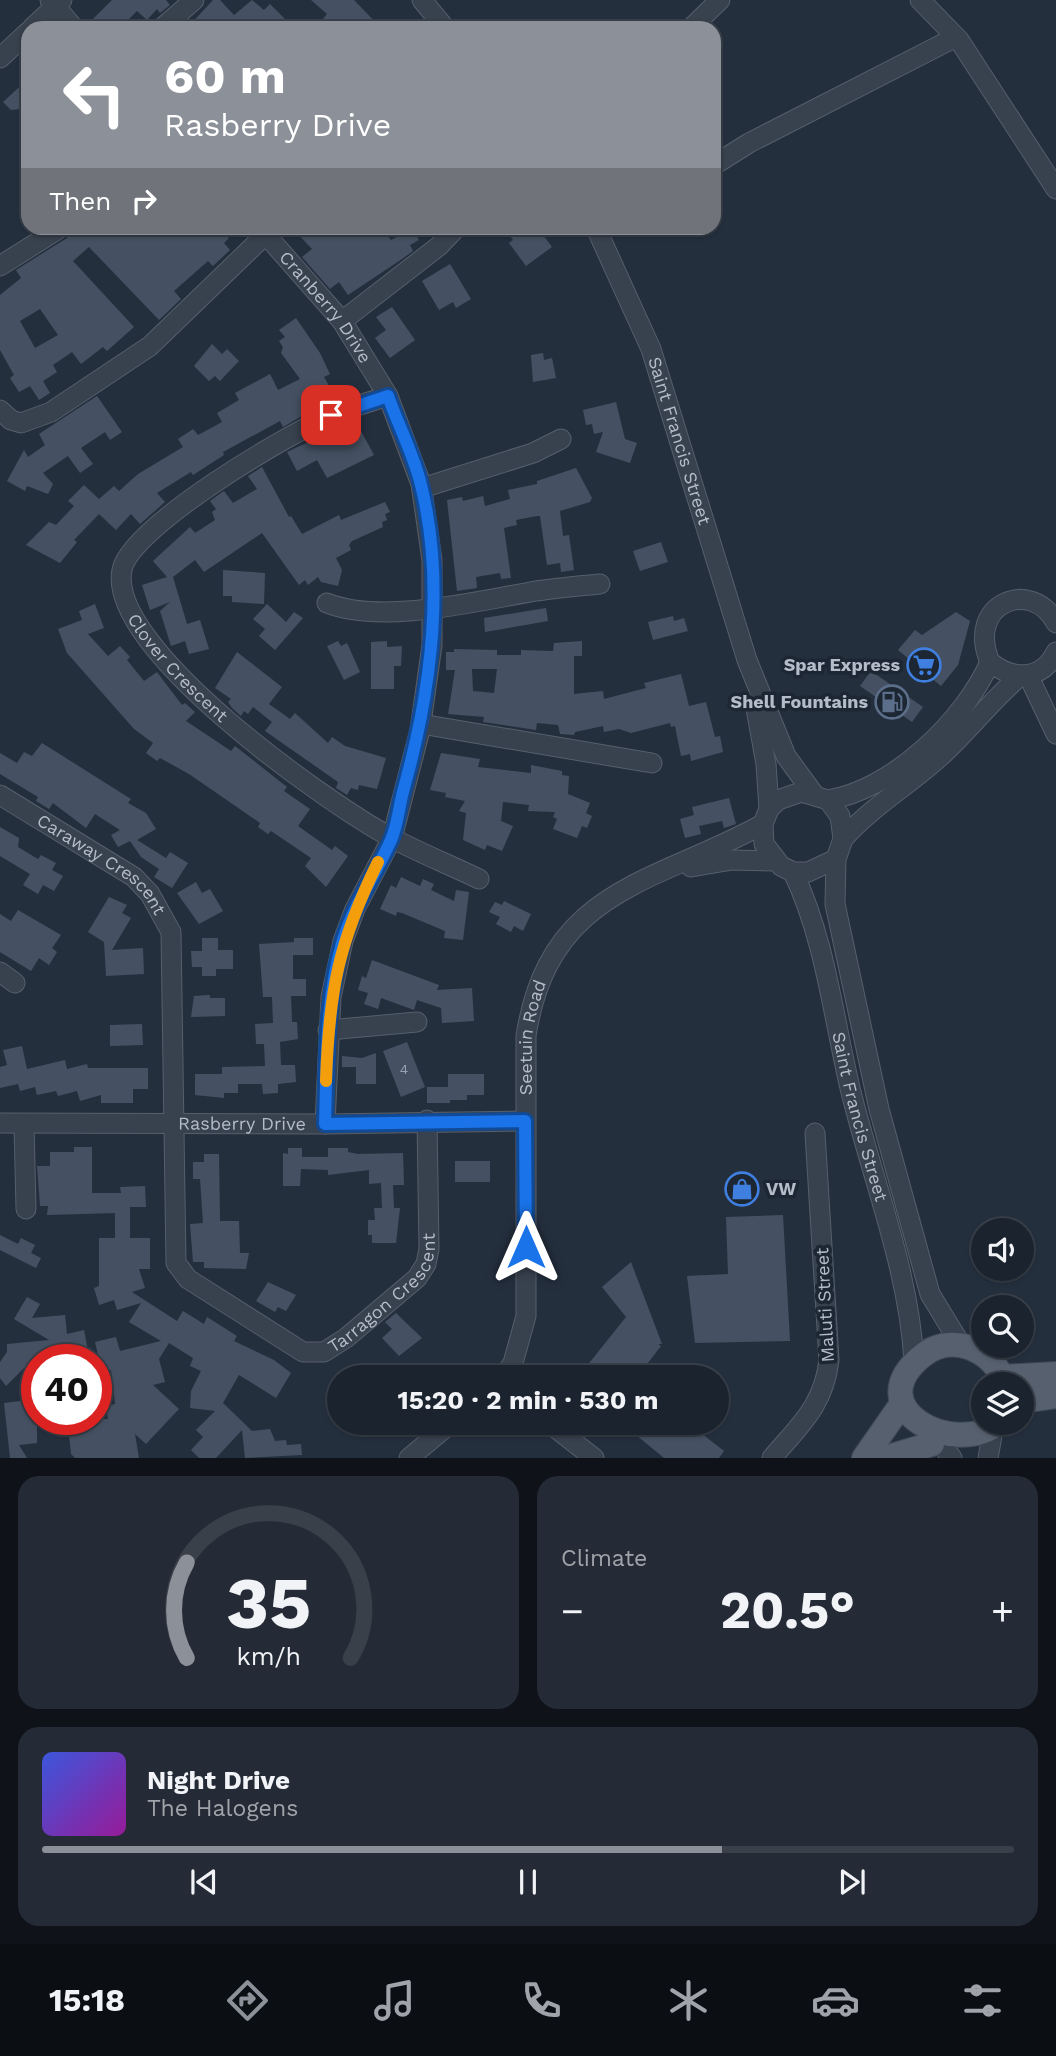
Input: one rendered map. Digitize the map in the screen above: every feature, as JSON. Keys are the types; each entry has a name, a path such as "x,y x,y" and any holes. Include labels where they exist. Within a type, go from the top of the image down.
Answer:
{"main road":[{"path":"864,1458 901,1405 903,1382 914,1362 940,1345 961,1345 988,1359 997,1372"},
{"path":"1034,1376 1056,1374"},
{"path":"1034,1399 1056,1396"},
{"path":"901,1405 914,1432 943,1450"},
{"path":"885,1458 969,1447 984,1435"}],"street":[{"path":"170,21 194,0"},
{"path":"422,0 439,21"},
{"path":"698,21 720,0"},
{"path":"920,0 956,37 1056,189"},
{"path":"38,21 56,2 69,21"},
{"path":"721,160 956,37"},
{"path":"0,58 21,38"},
{"path":"0,266 49,235"},
{"path":"0,410 11,420 22,423 62,405 150,346 259,235"},
{"name":"Cranberry Drive","path":"266,235 341,321 388,396 422,488 432,560 429,682 392,838 355,909 343,941 331,997 325,1124"},
{"path":"341,321 439,246 449,235"},
{"name":"Saint Francis Street","path":"600,235 651,349 747,660 786,756 840,816 843,839"},
{"name":"Clover Crescent","path":"388,396 331,415 233,471 150,531 132,548 121,570 122,585 140,632 191,688 323,794 392,838"},
{"path":"422,488 533,453 561,439"},
{"path":"327,603 344,610 362,611 432,608 600,584"},
{"path":"653,875 725,845 766,816 789,794 852,796 870,788 936,736 979,688 989,662 982,634 993,611 1017,600 1033,602 1056,594"},
{"path":"1033,602 1052,615 1056,623"},
{"name":"Saint Francis Street","path":"747,660 766,764 764,844 776,862"},
{"path":"989,662 1008,674 1024,676"},
{"path":"961,1345 930,1294 886,1135 835,904 836,859 843,839 860,820 945,753 994,698 1024,676 1055,662"},
{"path":"1024,676 1056,734"},
{"path":"421,724 652,763"},
{"name":"Caraway Crescent","path":"0,795 134,877 150,894 165,919 174,943 173,1124"},
{"path":"392,838 479,879"},
{"path":"653,875 732,860 776,862 793,872 808,872 836,859"},
{"name":"Saint Francis Street","path":"793,872 810,907 850,1087 908,1300 914,1362"},
{"name":"Seetuin Road","path":"512,1365 526,1316 525,1121 526,1036 529,1015 548,964 579,920 612,896 653,875"},
{"path":"328,1030 417,1022"},
{"name":"Tarragon Crescent","path":"173,1124 176,1263 179,1271 303,1352 324,1352 346,1338 404,1290 426,1264 429,1249 427,1121"},
{"name":"Rasberry Drive","path":"0,1123 325,1124 525,1121"},
{"path":"24,1124 26,1209"},
{"name":"Maluti Street","path":"772,1458 811,1413 826,1383 829,1360 815,1133"},
{"path":"409,1458 437,1435"},
{"path":"564,1435 594,1458"},
{"path":"988,1458 993,1435"}],"building":[{"path":"112,0 166,0 170,5 160,13 157,9 147,20 137,11 127,21 92,20"},
{"path":"213,0 220,0 234,15 252,0 264,10 270,4 285,19 283,21 194,21"},
{"path":"311,0 354,0 374,21 322,21 327,14"},
{"path":"21,85 21,109 11,110 3,102"},
{"path":"68,235 226,235 229,238 224,243 230,250 213,266 208,261 174,291 181,299 159,320 89,247 73,261 134,327 107,351 103,347 81,364 72,352 53,365 57,372 43,381 50,393 39,400 30,386 19,392 10,378 14,375 0,350 0,295 21,278 16,270","holes":["40,309 58,335 35,348 20,321"]},
{"path":"299,235 387,235 391,240 400,235 416,235 419,240 410,245 413,251 348,295 339,282 330,289 302,257 312,249"},
{"path":"509,235 543,235 552,247 526,266 509,243 513,240"},
{"path":"450,264 471,299 456,308 453,302 439,310 422,281"},
{"path":"392,307 415,340 390,358 375,338 386,330 376,317"},
{"path":"296,318 320,353 330,374 324,377 332,391 305,406 309,412 283,427 280,421 223,452 224,455 193,475 191,472 157,493 165,502 140,524 131,514 116,530 99,514 74,540 77,542 60,563 26,545 49,522 56,525 74,506 68,501 84,485 99,499 114,486 119,491 138,474 183,447 178,439 193,429 198,435 222,422 217,413 239,400 235,393 270,374 278,390 300,379 281,353 283,347 279,341 285,337 279,330"},
{"path":"212,344 222,354 227,349 239,361 220,381 215,376 209,381 194,366"},
{"path":"543,353 544,360 552,358 556,378 533,382 531,355"},
{"path":"97,396 122,432 110,440 105,432 81,448 93,464 80,473 68,456 43,473 53,484 48,494 27,486 25,491 7,481 24,450 28,457 45,445 39,434"},
{"path":"616,402 625,439 637,443 630,463 596,452 603,432 594,434 592,424 586,425 583,410"},
{"path":"355,420 374,455 327,478 317,460 297,471 287,452"},
{"path":"262,467 289,517 291,516 302,534 339,515 341,520 385,502 390,512 385,514 387,520 382,522 383,527 352,541 349,545 351,550 336,558 342,570 338,586 321,582 318,577 308,585 305,580 299,585 262,533 204,572 195,560 173,577 187,624 200,620 209,649 189,654 185,641 171,646 160,611 170,602 150,610 142,585 167,577 153,561 190,527 195,533 215,520 212,512 216,509 210,501 221,493 224,491 233,503 257,489 248,476"},
{"path":"576,468 592,498 590,502 560,511 563,536 569,535 574,570 561,572 560,563 547,565 540,516 537,516 516,520 517,525 504,528 511,578 501,579 500,573 476,577 477,588 457,591 447,500 462,497 463,501 483,496 485,506 510,499 508,490 537,484 537,481"},
{"path":"661,542 668,562 640,571 633,551"},
{"path":"223,570 265,573 264,604 232,602 232,596 223,596"},
{"path":"95,604 104,628 88,634 108,656 120,646 130,657 127,660 144,681 157,672 182,705 185,703 195,712 186,721 231,751 235,746 287,787 284,791 310,809 298,826 332,850 335,846 348,856 326,887 305,866 311,858 271,831 268,834 258,827 260,823 189,774 160,758 157,761 146,753 153,743 134,729 67,653 58,629 82,620 79,611"},
{"path":"267,604 286,622 294,612 303,618 275,650 259,636 265,629 253,619"},
{"path":"546,608 548,621 485,632 484,618"},
{"path":"956,612 970,621 958,665 941,686 898,650 915,630 922,635"},
{"path":"673,616 674,621 684,618 688,631 653,640 648,622"},
{"path":"338,641 341,646 347,643 360,672 344,680 327,646"},
{"path":"387,641 387,647 402,646 401,666 394,666 394,689 371,689 371,642"},
{"path":"582,641 582,656 574,656 574,694 603,691 604,699 646,688 644,683 681,674 689,706 706,702 715,737 720,736 723,752 691,761 690,754 681,756 675,726 671,727 670,723 631,733 619,729 604,732 603,726 575,732 574,735 560,734 558,725 537,723 536,730 483,722 484,717 448,714 455,670 446,670 446,652 454,652 454,649 497,650 497,655 521,655 521,650 553,651 554,643","holes":["472,669 497,669 494,693 473,691"]},
{"path":"237,652 282,687 269,704 290,719 295,713 328,743 332,737 345,746 386,758 377,789 359,785 358,790 351,788 347,795 336,788 338,782 265,731 272,722 253,707 248,714 244,711 241,716 232,708 228,702 231,699 215,688"},
{"path":"871,671 923,707 912,722 860,686"},
{"path":"42,743 131,799 128,803 146,813 156,829 137,840 166,858 170,852 188,863 172,888 154,877 159,869 141,857 130,841 118,847 111,835 120,830 95,814 86,828 53,803 49,809 36,801 38,797 0,774 0,753 17,763 24,752 32,756"},
{"path":"441,753 480,759 478,767 531,773 531,765 562,771 562,775 569,776 568,794 590,803 586,813 592,816 587,828 582,826 577,838 553,829 557,819 553,817 555,812 528,811 529,805 503,802 501,821 513,826 502,851 487,845 485,850 463,840 466,813 459,811 465,801 445,797 446,793 430,790"},
{"path":"729,798 736,824 724,828 722,821 699,826 701,834 685,838 680,819 694,815 692,807"},
{"path":"0,827 19,838 18,847 38,859 41,855 56,863 52,870 63,876 54,891 43,885 38,894 23,885 30,874 0,856"},
{"path":"401,877 420,886 423,879 434,884 431,890 454,901 456,890 469,892 463,940 444,938 445,931 402,913 397,912 396,916 380,909 391,885 396,888"},
{"path":"196,882 202,893 210,889 223,911 199,924 177,893"},
{"path":"109,897 127,905 122,913 131,918 112,950 143,948 144,974 106,976 104,942 88,932"},
{"path":"504,901 531,914 523,931 514,926 511,932 496,924 500,917 489,912 495,902 502,905"},
{"path":"18,910 61,935 52,948 57,952 49,965 39,958 31,971 0,952 0,914 11,921"},
{"path":"202,938 218,938 218,950 233,950 233,969 216,969 216,976 202,976 202,967 192,967 191,951 202,951"},
{"path":"294,938 313,938 313,955 293,955 293,979 306,979 306,996 291,996 292,1022 297,1022 298,1039 280,1042 281,1065 295,1065 296,1082 278,1084 278,1093 263,1094 262,1084 238,1084 238,1093 224,1093 224,1098 195,1095 195,1074 222,1074 222,1067 265,1066 264,1044 256,1044 255,1024 273,1023 272,997 263,997 259,944 294,942"},
{"path":"372,960 439,985 437,990 472,988 474,1021 442,1023 441,1008 417,1000 414,1010 381,998 378,1009 364,1004 368,993 358,990 362,976 366,978"},
{"path":"210,995 210,998 225,998 225,1016 191,1017 194,996"},
{"path":"142,1024 143,1045 110,1046 110,1025"},
{"path":"407,1042 425,1087 401,1097 383,1051"},
{"path":"22,1046 27,1069 65,1060 67,1069 87,1064 88,1068 148,1068 148,1089 133,1089 133,1103 101,1103 101,1095 80,1101 77,1091 58,1096 56,1091 37,1095 35,1087 20,1091 18,1084 0,1088 0,1067 7,1065 3,1050"},
{"path":"376,1053 376,1084 356,1084 356,1067 342,1067 342,1056 362,1058"},
{"path":"448,1074 484,1074 484,1095 467,1095 467,1100 450,1100 450,1103 427,1103 427,1087 448,1087"},
{"path":"74,1147 92,1147 92,1193 121,1193 120,1187 145,1186 146,1207 130,1207 130,1238 150,1238 150,1269 139,1269 145,1288 132,1292 177,1321 183,1311 204,1324 207,1317 237,1336 234,1341 274,1360 291,1373 276,1398 239,1375 223,1403 252,1431 270,1429 275,1441 286,1440 287,1445 301,1444 302,1455 245,1458 242,1430 216,1458 199,1458 191,1450 203,1437 196,1430 215,1411 190,1408 191,1391 201,1371 190,1366 193,1358 169,1343 159,1359 165,1382 153,1385 179,1409 146,1444 135,1434 139,1458 75,1458 71,1454 69,1435 112,1435 112,1405 115,1404 112,1344 95,1342 116,1337 120,1351 161,1341 129,1322 141,1303 117,1310 114,1300 99,1305 94,1288 99,1286 99,1238 115,1238 115,1213 47,1215 48,1206 40,1206 37,1166 50,1166 50,1152 74,1152"},
{"path":"288,1148 302,1148 302,1157 328,1157 328,1148 348,1148 348,1152 358,1154 403,1153 404,1185 393,1185 394,1208 400,1208 396,1243 372,1243 372,1235 368,1235 368,1220 375,1220 374,1208 382,1208 381,1183 369,1184 369,1170 328,1175 328,1170 301,1169 300,1186 283,1186 283,1153 288,1154"},
{"path":"204,1154 219,1154 220,1221 239,1221 240,1253 249,1253 246,1269 204,1268 204,1262 193,1262 190,1224 203,1223 200,1179 193,1179 193,1162 204,1162"},
{"path":"455,1161 490,1161 490,1182 455,1182"},
{"path":"783,1215 790,1341 695,1343 687,1276 728,1274 726,1217"},
{"path":"0,1235 18,1244 21,1238 35,1245 31,1253 41,1258 36,1268 0,1250"},
{"path":"631,1262 662,1344 658,1344 661,1346 646,1365 588,1365 626,1317 602,1287"},
{"path":"268,1282 296,1295 286,1311 278,1307 275,1312 256,1301"},
{"path":"27,1297 40,1304 32,1318 65,1315 67,1334 84,1330 87,1344 21,1344 21,1371 6,1386 0,1378 0,1362 7,1352 7,1344 49,1340 14,1319"},
{"path":"396,1313 422,1338 399,1356 382,1338 392,1329 385,1322"},
{"path":"21,1401 21,1435 37,1435 37,1443 19,1445 27,1458 10,1458 4,1403"},
{"path":"636,1435 703,1435 724,1451 719,1458 664,1458"}],"slow traffic":[{"path":"326,1081 331,997 343,941 378,862"}],"place":[{"name":"Spar Express","path":"924,665"},
{"name":"Shell Fountains","path":"892,702"},
{"name":"VW","path":"742,1189"}],"route":[{"path":"331,415 388,396 421,484 427,516 432,560 432,645 429,682 420,730 392,838 355,909 343,941 331,997 325,1124 525,1121 526,1247"}]}
